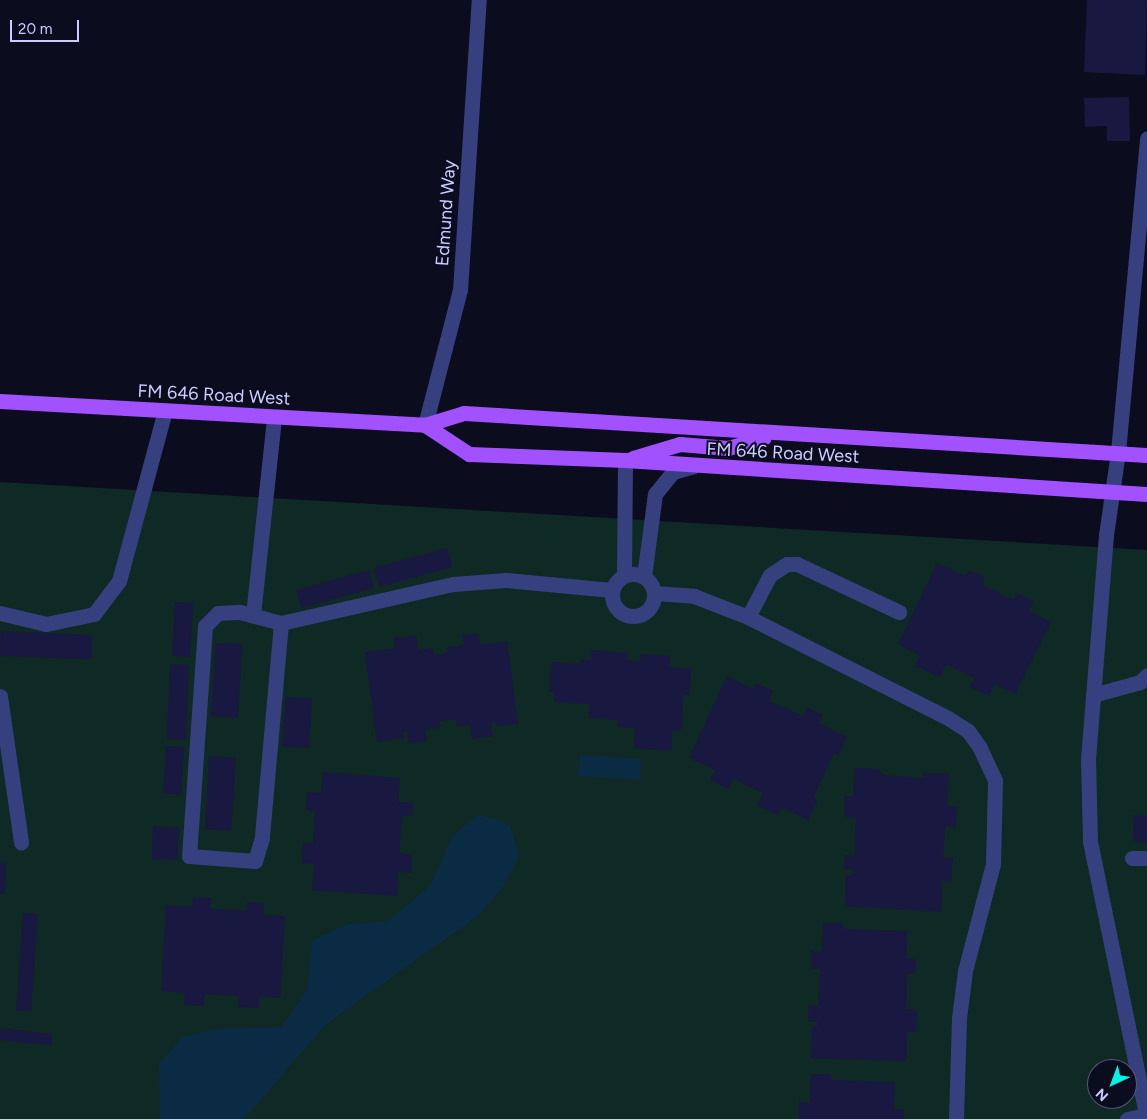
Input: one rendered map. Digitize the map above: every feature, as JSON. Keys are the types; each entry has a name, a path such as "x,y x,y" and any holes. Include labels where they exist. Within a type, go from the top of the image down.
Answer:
{"main road":[{"name":"FM 646 Road West","path":"0,401 425,425 464,413 775,435 1147,455"},
{"name":"FM 646 Road West","path":"425,425 469,454 625,460 694,466 1147,494"},
{"path":"625,460 680,444 728,448 775,435"}],"street":[{"name":"Edmund Way","path":"425,425 460,290 479,0"},
{"path":"1127,1119 1146,1117 1090,841 1088,759 1147,138"},
{"path":"0,613 46,624 94,614 119,581 165,411"},
{"path":"253,615 274,417"},
{"path":"625,460 622,526 624,575 612,590 614,606 620,613 637,617 648,611 655,592"},
{"path":"694,466 673,472 654,494 644,577 655,592 694,596 748,617 962,727 979,746 995,781 993,864 965,971 959,1018 956,1119"},
{"path":"748,617 770,575 787,564 797,564 899,612"},
{"path":"624,575 644,577"},
{"path":"282,622 262,838 255,860 189,856 206,626 218,613 228,610 282,622 453,584 506,580 612,590"},
{"path":"1093,695 1140,682 1147,676"},
{"path":"0,696 21,842"}],"green space":[{"path":"0,482 1147,550 1147,1119 0,1119"}],"water":[{"path":"580,755 641,759 640,780 578,776"},
{"path":"479,814 510,825 519,856 504,885 479,915 326,1024 244,1119 160,1119 159,1064 181,1038 215,1029 281,1027 307,990 312,941 347,924 388,921 430,886 453,836"}],"building":[{"path":"1087,0 1147,0 1145,75 1084,72"},
{"path":"1129,97 1130,141 1107,141 1107,126 1085,127 1084,98"},
{"path":"447,548 452,567 379,587 374,568"},
{"path":"937,563 966,576 969,570 984,577 983,585 1014,600 1017,593 1034,602 1029,611 1051,622 1015,694 995,684 989,696 969,687 974,678 946,664 940,677 915,666 920,656 898,644"},
{"path":"369,570 374,588 301,608 296,590"},
{"path":"175,602 193,603 190,657 172,656"},
{"path":"1,631 92,635 91,659 0,656"},
{"path":"478,633 480,645 507,641 518,724 498,726 496,722 491,723 493,736 472,739 470,725 457,727 456,719 439,721 440,728 425,729 427,741 409,744 407,731 403,732 404,738 377,742 365,652 395,648 394,638 416,635 418,650 433,648 434,655 448,653 447,647 464,645 462,635"},
{"path":"216,643 242,644 238,718 211,716"},
{"path":"591,650 627,653 627,660 641,661 640,654 670,656 670,667 691,669 689,695 683,695 681,731 672,730 671,751 634,748 635,728 617,727 618,720 589,718 589,704 554,702 554,692 549,692 552,662 579,664 582,659 591,660"},
{"path":"170,664 189,665 186,740 167,739"},
{"path":"727,676 753,689 756,683 773,691 769,701 803,716 807,708 823,715 819,723 847,737 838,755 834,753 814,796 817,801 808,820 781,807 778,815 757,805 763,793 733,779 728,789 710,780 715,770 689,758"},
{"path":"286,697 312,698 309,748 282,746"},
{"path":"166,746 184,747 181,795 163,793"},
{"path":"209,756 236,758 231,831 205,829"},
{"path":"855,768 878,769 883,775 923,778 923,773 949,774 947,806 957,807 956,827 945,826 943,857 953,858 951,882 942,881 941,912 845,906 846,875 852,876 853,870 844,870 845,855 855,856 856,818 844,817 845,796 853,797"},
{"path":"323,772 400,778 398,802 413,803 412,816 402,815 399,853 412,855 411,873 398,872 397,896 312,890 314,864 302,863 303,843 313,844 315,811 306,810 307,792 321,793"},
{"path":"1134,815 1147,816 1147,842 1133,841"},
{"path":"153,826 179,828 177,860 152,859"},
{"path":"0,863 6,863 5,894 0,894"},
{"path":"193,897 211,898 210,909 247,911 247,902 264,903 263,915 285,916 280,998 259,996 259,1008 238,1007 239,996 205,994 204,1006 184,1005 185,993 161,991 166,905 192,907"},
{"path":"23,913 38,914 31,1011 16,1010"},
{"path":"823,923 843,923 843,929 907,931 906,958 916,959 916,974 907,974 906,1009 917,1010 916,1032 907,1032 906,1061 811,1058 812,1026 817,1026 817,1022 808,1022 809,1005 818,1006 820,969 811,969 811,951 822,952"},
{"path":"1,1028 52,1034 51,1045 0,1040"},
{"path":"811,1074 831,1074 831,1080 895,1082 894,1109 904,1110 904,1119 799,1119 799,1102 810,1103"}]}
